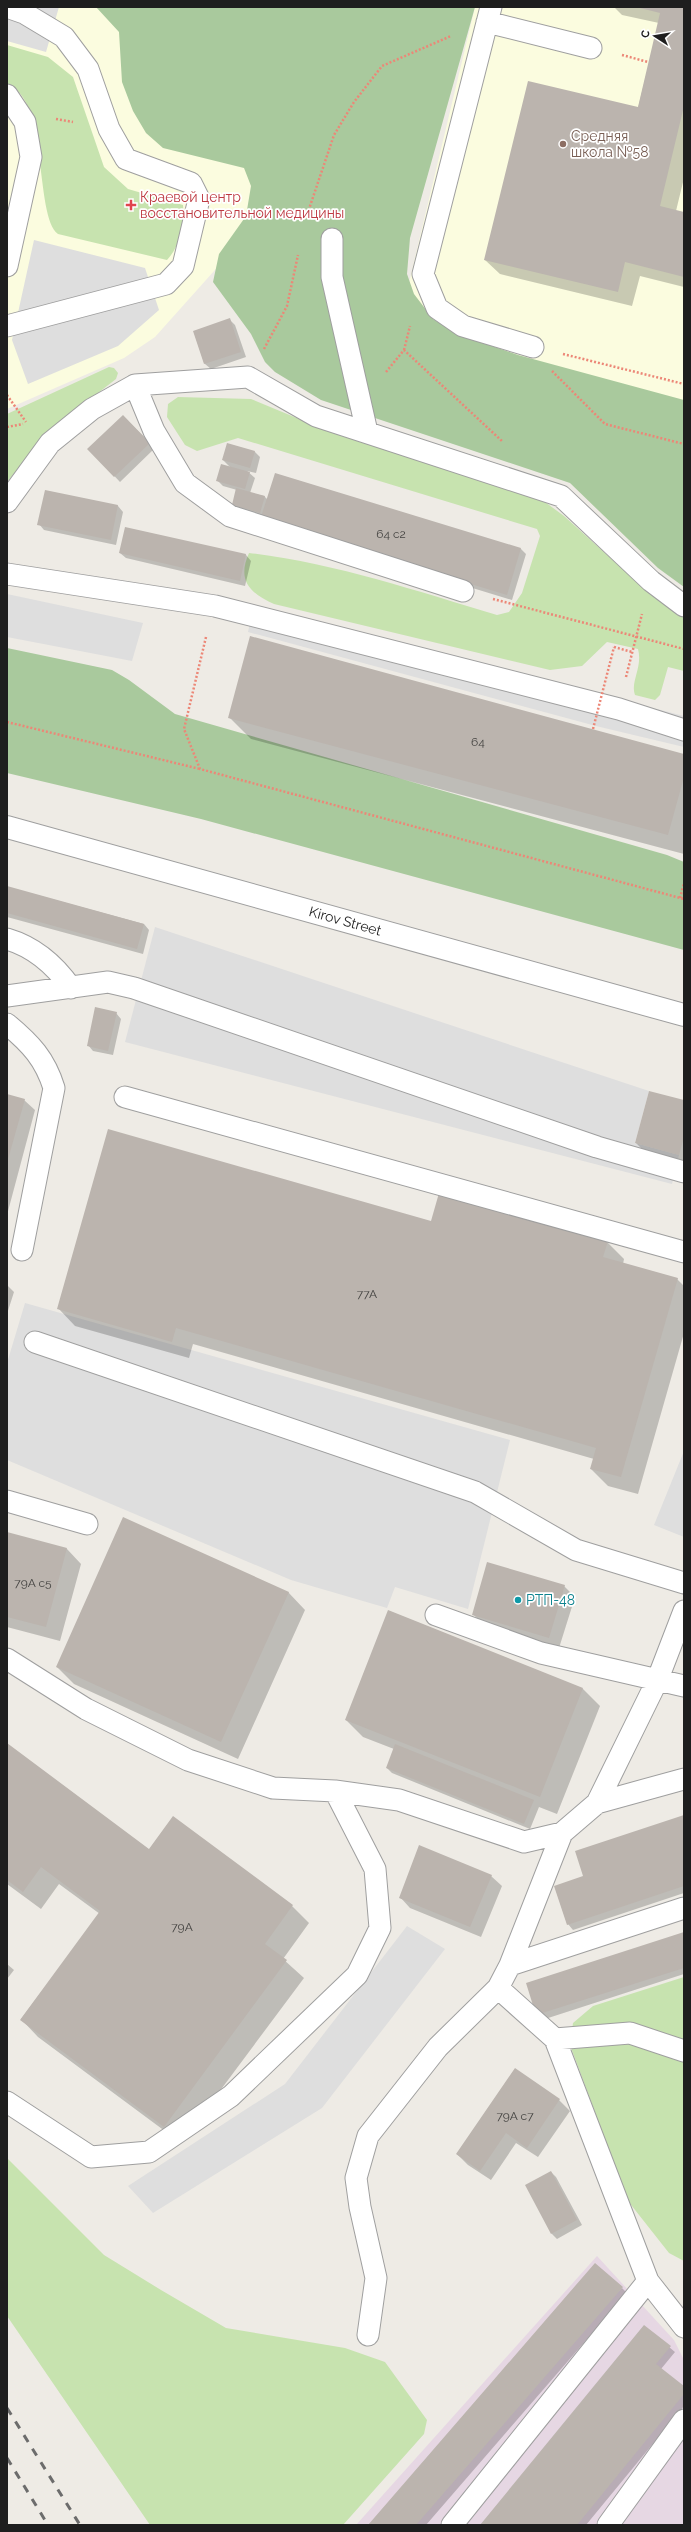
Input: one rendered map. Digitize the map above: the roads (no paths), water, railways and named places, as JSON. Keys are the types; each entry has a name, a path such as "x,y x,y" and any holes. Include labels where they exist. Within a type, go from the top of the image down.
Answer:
{"street":[{"name":"Kirov Street","path":"7,827 684,1015"}],"lane":[{"path":"7,7 24,14 64,37 88,69 110,129 126,159 191,183 198,199 183,266 166,284 7,326"},
{"path":"533,347 463,326 437,308 423,274 489,14 591,48"},
{"path":"7,95 25,122 31,157 7,266"},
{"path":"332,239 332,277 367,432"},
{"path":"7,502 50,443 92,409 134,385 248,377 316,416 561,496 651,581 684,606"},
{"path":"134,385 154,431 184,483 230,516 462,591"},
{"path":"7,574 215,606 619,708 684,730"},
{"path":"7,938 20,942 55,966 71,988"},
{"path":"7,996 108,982 134,988 597,1147 684,1172"},
{"path":"7,1024 22,1036 47,1066 54,1088 22,1250"},
{"path":"125,1097 684,1252"},
{"path":"35,1342 475,1492 576,1550 684,1583"},
{"path":"7,1500 87,1524"},
{"path":"598,1803 657,1681 684,1610"},
{"path":"436,1615 541,1653 684,1686"},
{"path":"7,1659 86,1709 188,1760 273,1788 335,1791 399,1800 524,1842 562,1833 598,1803 684,1779"},
{"path":"7,2102 91,2157 149,2152 237,2090 357,1975 380,1928 375,1869 335,1791"},
{"path":"368,2336 376,2278 360,2207 356,2178 368,2136 438,2047 498,1988 510,1965 562,1833"},
{"path":"510,1965 684,1908"},
{"path":"498,1988 555,2039 648,2281 684,2327"},
{"path":"555,2039 630,2033 684,2051"},
{"path":"452,2525 648,2281"},
{"path":"608,2525 682,2431"}],"railway":[{"path":"7,2408 80,2525"},
{"path":"7,2458 48,2525"}],"place":[{"name":"Средняя школа №58","path":"563,144"},
{"name":"Краевой центр восстановительной медицины","path":"131,205"},
{"name":"РТП-48","path":"518,1600"}]}
